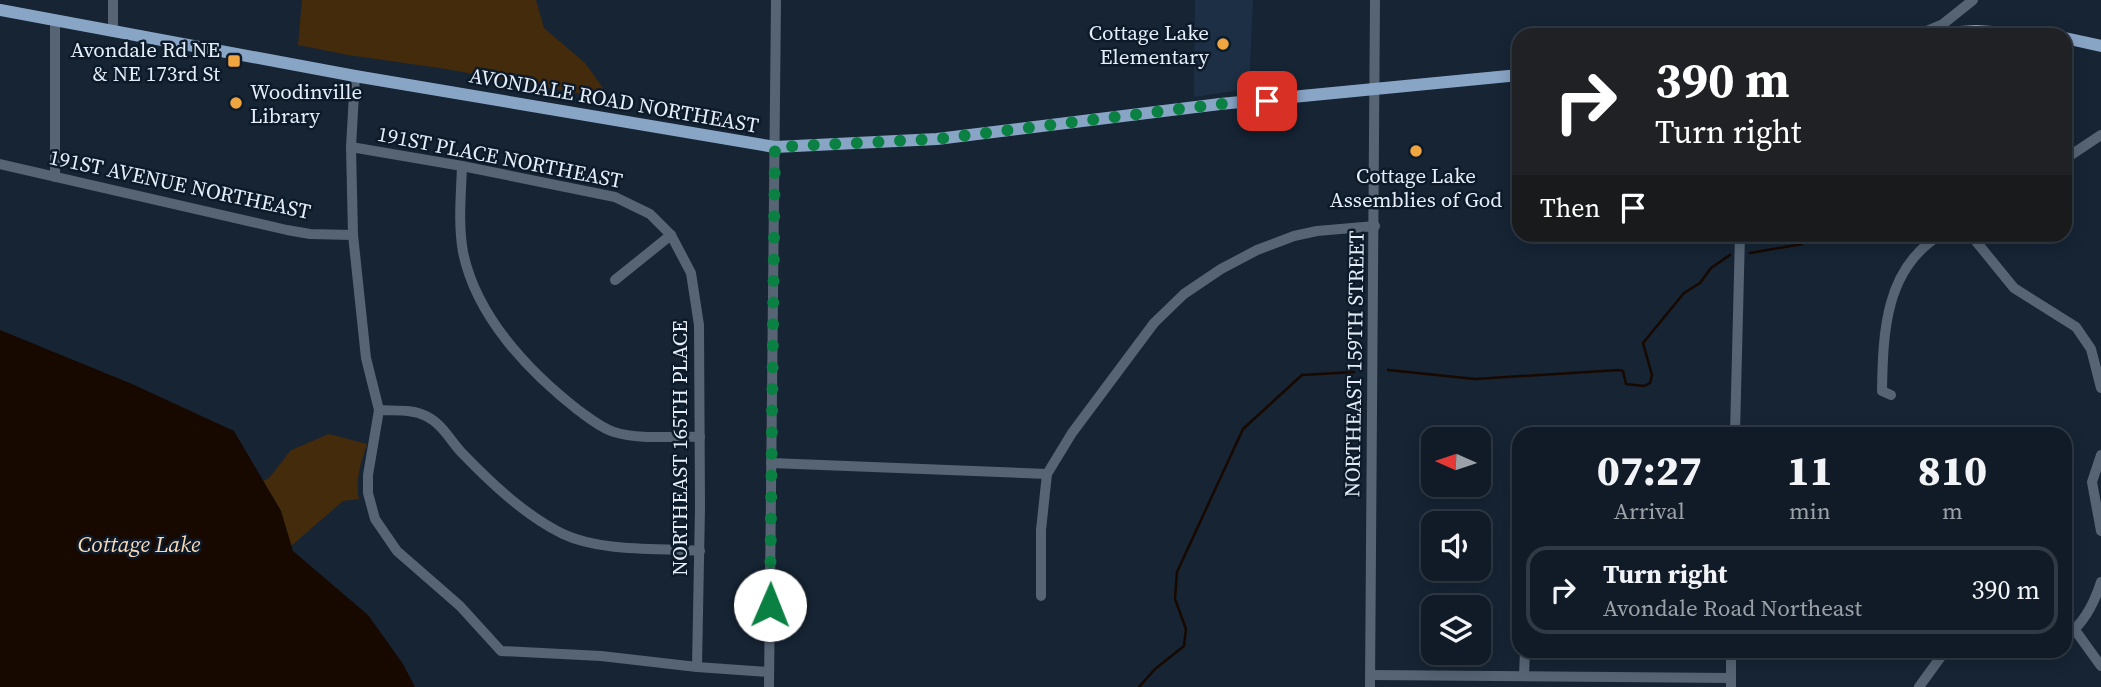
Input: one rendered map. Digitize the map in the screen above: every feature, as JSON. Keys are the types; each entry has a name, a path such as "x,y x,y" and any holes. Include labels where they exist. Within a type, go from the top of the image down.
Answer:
{"main road":[{"name":"AVONDALE ROAD NORTHEAST","path":"0,10 355,76 775,147 937,139 1376,88 1512,76"},
{"path":"2072,40 2101,46"}],"street":[{"path":"113,0 113,32"},
{"path":"769,687 776,0"},
{"name":"NORTHEAST 159TH STREET","path":"1370,687 1376,0"},
{"path":"1934,28 1973,0"},
{"path":"54,21 55,177"},
{"path":"355,76 351,147 353,235 366,358 379,410 368,493 375,519 397,551 460,606 501,651 601,656 769,672"},
{"path":"2072,154 2101,135"},
{"name":"191ST PLACE NORTHEAST","path":"351,147 615,197 650,214 671,235"},
{"name":"191ST AVENUE NORTHEAST","path":"0,164 287,230 310,234 353,235"},
{"path":"462,166 460,228 467,266 483,303 506,339 533,370 565,400 596,423 614,432 700,437"},
{"path":"1041,596 1041,530 1047,474 1072,433 1154,323 1184,294 1245,256 1294,236 1317,231 1375,226"},
{"path":"615,280 671,235"},
{"name":"NORTHEAST 165TH PLACE","path":"671,235 691,272 699,325 700,551 697,667"},
{"path":"1735,427 1740,242"},
{"path":"1891,395 1882,391 1887,310 1896,285 1909,263 1932,242"},
{"path":"1977,242 2014,288 2076,327 2091,349 2101,386"},
{"path":"379,410 408,411 424,415 441,426 462,453 491,480 534,517 564,534 604,545 700,551"},
{"path":"2101,455 2093,477 2092,489 2101,531"},
{"path":"771,463 1047,474"},
{"path":"2072,632 2089,610 2101,582"},
{"path":"2075,630 2101,666"},
{"path":"1524,675 1525,658"},
{"path":"1370,675 1524,675 1731,683 1731,658"},
{"path":"1919,687 1940,658"}],"shaded area":[{"path":"302,0 536,0 544,28 585,63 603,88 598,97 298,45"},
{"name":"Cottage Lake Elementary","path":"1195,0 1253,0 1249,89 1194,97"},
{"path":"329,434 367,444 358,478 359,499 343,501 291,546 281,511 263,481 269,478 291,450"}],"water":[{"name":"Cottage Lake","path":"0,330 132,384 234,431 281,511 293,551 368,615 403,664 415,687 0,687"}],"waterway":[{"path":"1750,253 1803,242"},
{"path":"1388,370 1475,379 1619,370 1623,371 1626,384 1644,386 1650,383 1652,375 1643,343 1684,293 1700,283 1711,268 1730,255"},
{"path":"1139,687 1155,669 1184,646 1186,629 1175,599 1177,572 1243,429 1302,375 1354,372"}],"place":[{"name":"Cottage Lake Elementary","path":"1223,44"},
{"name":"Avondale Rd NE & NE 173rd St","path":"234,61"},
{"name":"Woodinville Library","path":"236,103"},
{"name":"Cottage Lake Assemblies of God","path":"1416,151"}],"route":[{"path":"770,605 775,147 937,139 1220,104 1267,101"}]}
